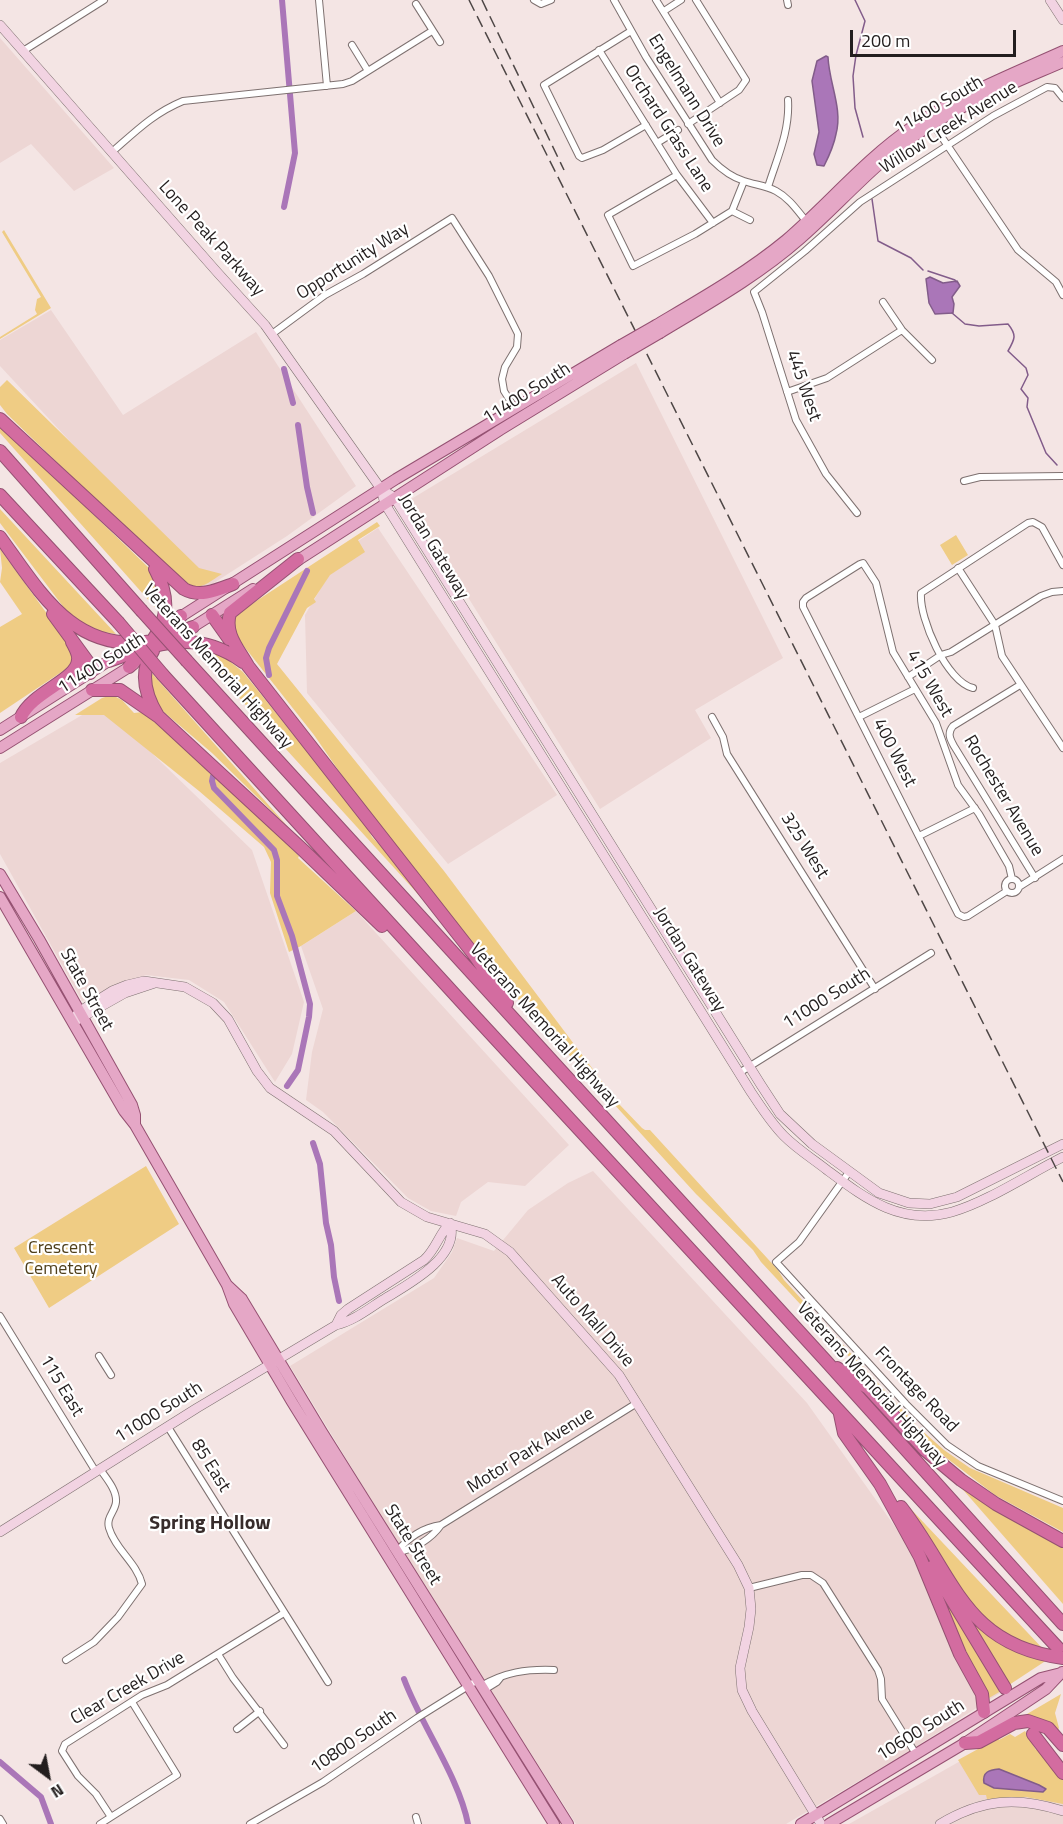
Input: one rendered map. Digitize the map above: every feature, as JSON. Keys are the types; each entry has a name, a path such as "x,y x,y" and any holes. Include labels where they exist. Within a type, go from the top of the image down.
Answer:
{"highway":[{"path":"0,419 184,590 190,593 214,591 233,584"},
{"name":"Veterans Memorial Highway","path":"0,451 187,661 1063,1624"},
{"path":"0,495 468,1009 1060,1653"},
{"path":"0,537 88,662 90,673"},
{"path":"298,559 230,613 228,629 248,666 475,956 533,1041"},
{"path":"150,560 162,581 165,594 165,614 157,642 146,667 145,686 159,717"},
{"path":"41,593 62,616 82,631 103,639 137,643 190,641 228,651 248,666"},
{"path":"212,615 238,649"},
{"path":"129,667 181,616"},
{"path":"110,660 193,627"},
{"path":"21,717 25,708 35,698 74,671 78,659 72,642"},
{"path":"92,690 120,690 159,717 372,916 454,1004 468,1009"},
{"path":"826,1361 868,1388 925,1450 961,1480 1004,1509 1060,1539"},
{"path":"840,1413 844,1433 880,1484 913,1523 980,1623 1011,1644 1046,1656 1060,1653"},
{"path":"880,1484 906,1529 927,1573 960,1654 982,1694 984,1712"},
{"path":"906,1529 1005,1688"},
{"path":"964,1743 979,1742 1014,1723 1028,1721 1048,1728 1063,1745"},
{"path":"1033,1734 1063,1773"}],"main road":[{"path":"1050,0 1063,20"},
{"name":"Lone Peak Parkway","path":"0,25 272,334 381,489"},
{"name":"11400 South","path":"658,329 768,254 882,149 928,116 965,96 1063,51"},
{"name":"11400 South","path":"181,616 514,407 622,350 748,279 770,264 817,224 884,160 933,124 977,100 1063,62"},
{"path":"770,264 778,252 806,228 806,221"},
{"name":"11400 South","path":"193,627 622,350"},
{"name":"Jordan Gateway","path":"381,489 562,765 780,1114 794,1129 879,1193 909,1203 930,1204 963,1195 1063,1144"},
{"name":"Jordan Gateway","path":"389,500 552,772 739,1073 785,1138 873,1203 907,1215 932,1216 952,1212 1063,1157"},
{"name":"11400 South","path":"0,730 137,643"},
{"name":"11400 South","path":"0,748 129,667"},
{"path":"552,772 562,765"},
{"name":"State Street","path":"0,874 132,1105 135,1125"},
{"path":"0,890 25,926 32,928"},
{"name":"State Street","path":"0,897 227,1285 234,1304 397,1552 476,1686 490,1721 554,1824"},
{"name":"Auto Mall Drive","path":"72,1020 119,987 144,981 185,987 213,1003 228,1019 257,1071 270,1088 334,1131 401,1202 427,1217 485,1234 503,1246 605,1357 637,1403 738,1565 749,1588 751,1618 741,1661 742,1690 819,1820"},
{"name":"11000 South","path":"0,1532 336,1324 349,1320 430,1269 449,1242 452,1234 450,1223"},
{"name":"State Street","path":"274,1363 428,1621 476,1686 568,1824"},
{"name":"10600 South","path":"801,1824 819,1820 916,1754 984,1712 1041,1678 1062,1672"},
{"name":"10600 South","path":"829,1824 964,1743 1046,1689 1062,1672"},
{"path":"490,1721 499,1723 532,1776 548,1793"},
{"path":"940,1824 971,1808 1005,1801 1032,1803 1063,1811"}],"street":[{"path":"23,51 104,0"},
{"path":"320,0 327,86"},
{"path":"536,2 546,3 551,0"},
{"name":"Engelmann Drive","path":"614,0 712,160 727,173 744,181 768,187 789,200 806,221"},
{"path":"656,0 720,103"},
{"path":"663,11 681,0"},
{"path":"688,124 744,85 746,80 696,0"},
{"path":"416,4 440,42"},
{"path":"112,152 152,117 183,101 343,84 352,81 432,31"},
{"path":"631,31 544,85 582,158 603,150 646,125"},
{"path":"352,45 368,71"},
{"name":"Orchard Grass Lane","path":"599,50 676,174 713,223"},
{"name":"Willow Creek Avenue","path":"754,292 860,201 947,145 1047,87 1053,87 1063,98"},
{"path":"768,187 789,119 788,100"},
{"path":"933,124 1018,250 1056,282 1063,295"},
{"path":"657,143 678,130"},
{"path":"676,174 608,215 633,266 732,212 744,181"},
{"path":"732,212 750,220"},
{"name":"Opportunity Way","path":"272,334 325,295 452,218 489,276 518,334 517,347 505,367 502,379 504,391 514,407"},
{"name":"445 West","path":"754,292 796,420 818,459 857,513"},
{"path":"883,302 902,330 932,360"},
{"path":"787,392 827,378 902,330"},
{"path":"964,481 980,477 1063,476"},
{"path":"973,688 958,681 930,637 920,599 921,593 1028,523 1033,522 1042,527 1063,565"},
{"name":"400 West","path":"863,563 806,598 803,607 956,911 961,916 968,916 1007,891"},
{"name":"415 West","path":"863,563 876,583 890,643 936,723 958,784 1009,866 1012,879"},
{"path":"958,568 994,625 999,651 1063,748"},
{"path":"908,677 1041,596 1063,591"},
{"name":"Rochester Avenue","path":"1020,685 950,730 949,735 1035,878"},
{"path":"859,717 915,689"},
{"name":"325 West","path":"712,717 723,737 727,754 875,988"},
{"path":"919,836 975,808"},
{"path":"1019,887 1018,882 1012,879 1005,883 1007,891 1013,893 1063,860"},
{"name":"11000 South","path":"739,1073 931,953"},
{"path":"843,1182 849,1172"},
{"name":"Frontage Road","path":"843,1182 798,1242 776,1262 947,1445 963,1457 986,1469 1063,1501"},
{"name":"115 East","path":"0,1316 113,1490 116,1499 109,1517 110,1531 142,1584 118,1617 94,1642 66,1660"},
{"path":"99,1356 111,1375"},
{"name":"Motor Park Avenue","path":"397,1552 408,1551 435,1533 441,1525 637,1403"},
{"name":"85 East","path":"168,1427 328,1682"},
{"path":"749,1588 802,1575 811,1575 823,1582 876,1665 881,1679 882,1699 916,1754"},
{"name":"Clear Creek Drive","path":"111,1817 96,1794 78,1776 62,1748 67,1742 146,1693 164,1688 284,1613"},
{"path":"218,1654 233,1678 284,1744"},
{"name":"10800 South","path":"250,1824 323,1782 423,1713 476,1686 497,1682 504,1675 524,1670 554,1670"},
{"path":"100,1824 177,1775 132,1702"},
{"path":"237,1729 260,1711"},
{"path":"0,1819 3,1824"}],"shaded area":[{"path":"0,38 114,168 74,191 31,144 0,163"},
{"path":"826,56 837,106 838,125 833,146 824,166 817,165 814,154 819,132 812,81 817,61"},
{"path":"930,277 943,283 957,281 960,286 952,297 953,313 935,314 929,303 926,279"},
{"path":"51,310 123,415 256,332 356,486 287,536 206,588 0,366 0,340"},
{"path":"636,363 783,658 695,710 711,738 600,809 408,501"},
{"path":"378,528 557,795 448,864 307,693 305,615 343,551"},
{"path":"101,704 252,850 304,1002 292,1054 275,1082 224,1002 189,980 146,975 82,1001 0,854 0,763"},
{"path":"356,911 569,1145 525,1186 488,1182 461,1202 456,1216 431,1211 408,1198 323,1112 306,1100 312,1052 323,1009 301,946"},
{"path":"593,1171 807,1403 908,1545 949,1618 1000,1693 901,1756 786,1824 576,1824 407,1559 290,1366 434,1278 452,1252 457,1238 494,1251 528,1210 568,1183"},
{"path":"994,1742 1063,1774 1063,1824 849,1824"},
{"path":"999,1769 1046,1789 1043,1792 994,1788 984,1783 984,1776 987,1772"}],"green space":[{"path":"4,230 51,308 0,339 37,314 35,310 37,299 41,297 2,232"},
{"path":"7,380 199,568 222,574 200,586 184,585 7,414 0,405 0,387"},
{"path":"0,425 149,568 158,581 160,613 0,433"},
{"path":"0,509 116,634 97,631 71,617 0,523"},
{"path":"377,522 380,526 358,540 365,552 330,575 314,599 316,602 307,608 277,664 444,871 619,1104 642,1128 650,1130 919,1428 944,1450 970,1468 1063,1508 1063,1532 995,1495 936,1450 761,1262 753,1250 696,1194 508,988 368,813 314,735 239,640 233,626 238,613"},
{"path":"956,535 968,555 952,565 940,545"},
{"path":"0,549 69,644 75,663 0,713 0,627 22,614 0,582 2,568"},
{"path":"193,647 223,656 243,672 427,904"},
{"path":"149,670 289,828 212,753 158,707 153,698"},
{"path":"112,695 122,700 134,713 143,712 222,781 299,856 298,858 356,911 289,952 270,893 271,862 264,847 199,791 104,715 75,715 102,698"},
{"name":"Crescent Cemetery","path":"146,1166 179,1224 49,1308 14,1248"},
{"path":"958,1484 1004,1515 1063,1547 1063,1604"},
{"path":"909,1507 1044,1650 996,1629 974,1608 907,1508"},
{"path":"934,1577 1001,1691 989,1698 964,1651"},
{"path":"972,1620 988,1635 1006,1646 1047,1660 1009,1685 970,1621"},
{"path":"1061,1694 1055,1713 1059,1728 1057,1732 1027,1714"},
{"path":"1025,1731 1036,1750 1038,1749 1063,1778 1063,1804 1026,1797 987,1799 986,1795 979,1795 958,1760 998,1738 999,1740 1010,1734 1015,1737"}],"waterway":[{"path":"282,0 295,153 284,207"},
{"path":"855,0 865,21 853,76 855,108 863,137"},
{"path":"872,199 878,241 911,258 923,270"},
{"path":"928,271 956,282"},
{"path":"952,313 965,324 979,326 1008,324 1011,328 1014,337 1008,351 1026,368 1028,375 1021,389 1028,398 1027,407 1046,453 1057,465"},
{"path":"284,369 293,403"},
{"path":"298,425 313,513"},
{"path":"269,675 266,658 269,648 307,571"},
{"path":"213,776 214,788 274,850 277,860 277,896 292,936 310,1004 298,1070 287,1086"},
{"path":"313,1143 320,1164 326,1223 339,1301"},
{"path":"404,1679 457,1788 468,1824"},
{"path":"0,1762 41,1797 51,1824"}],"railway":[{"path":"469,0 1063,1182"},
{"path":"482,0 564,170"}],"district":[{"name":"Spring Hollow","path":"210,1524"}]}
